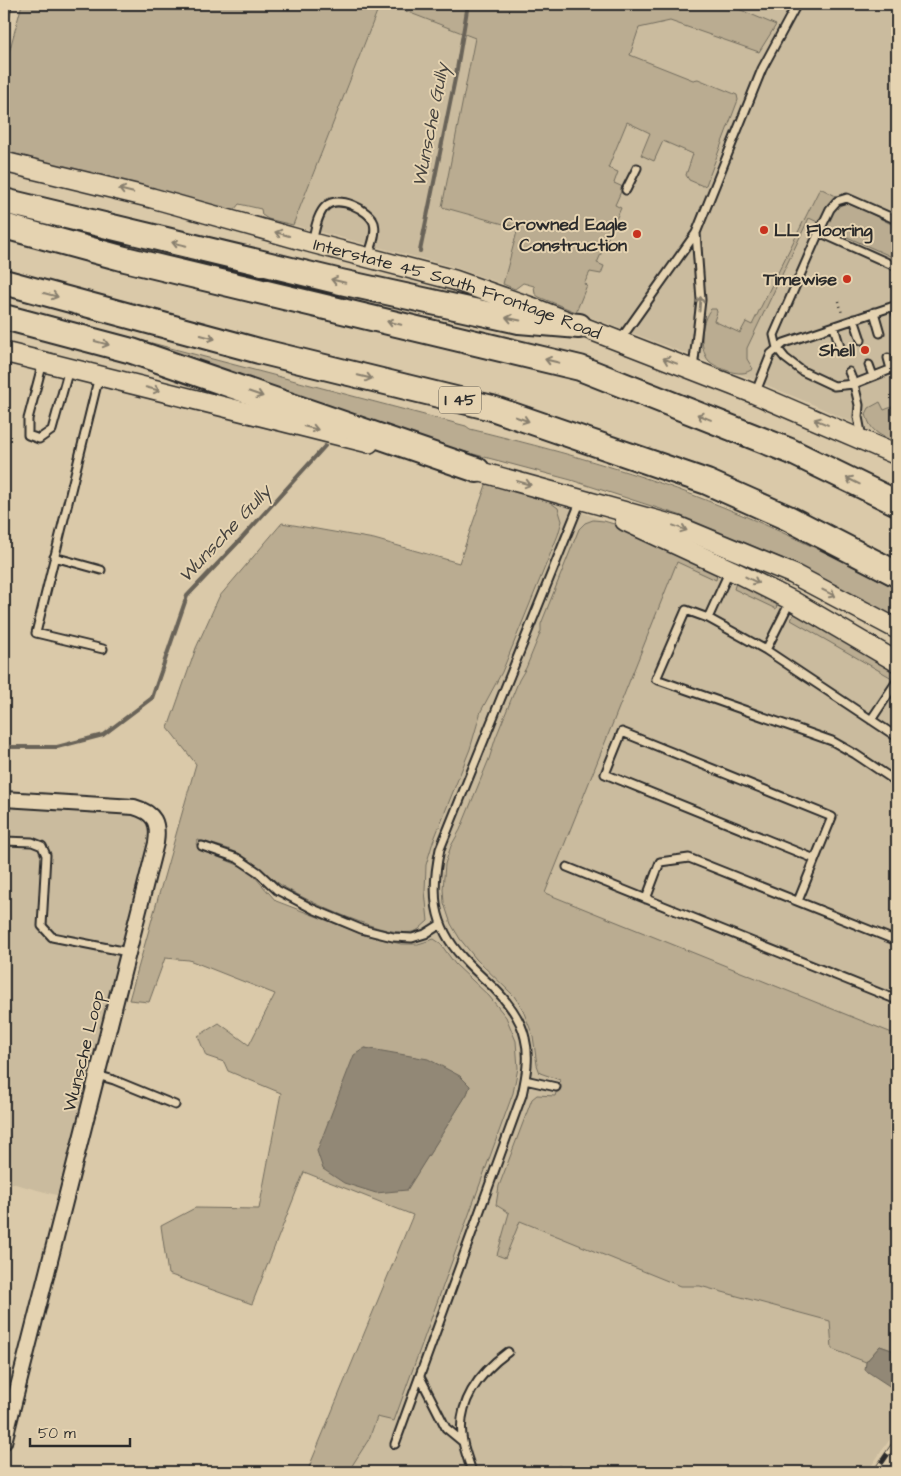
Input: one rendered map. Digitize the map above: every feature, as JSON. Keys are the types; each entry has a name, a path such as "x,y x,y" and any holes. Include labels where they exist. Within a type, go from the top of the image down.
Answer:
{"highway":[{"path":"4,202 312,275 509,319 579,326"},
{"path":"4,226 135,262 580,368 790,450 897,503"},
{"name":"I 45","path":"4,282 269,353 492,408 707,482 788,518 897,574"},
{"path":"4,317 132,351 477,470"}],"main road":[{"name":"Interstate 45 South Frontage Road","path":"4,162 152,198 312,243 454,280 534,308 754,394 897,456"},
{"path":"6,357 43,361 477,470 677,526 793,574 897,629"},
{"path":"581,499 791,600 897,662"}],"street":[{"name":"Wunsche Loop","path":"4,799 134,807 141,809 154,819 158,831 4,1442"}],"lane":[{"path":"4,19 7,4"},
{"path":"619,342 696,233 762,69 797,4"},
{"path":"626,190 637,168"},
{"path":"888,358 894,368 854,384 834,386 802,371 784,358 777,348 774,335 830,209 837,201 847,198 897,220"},
{"path":"312,243 324,207 332,201 343,202 371,216 375,226 368,257"},
{"path":"820,232 897,267"},
{"path":"692,370 701,300 696,233"},
{"path":"754,394 771,354 784,343 896,305 897,315"},
{"path":"874,312 880,333"},
{"path":"854,319 861,340"},
{"path":"834,327 840,347"},
{"path":"43,361 28,419 28,435 40,439 52,430 69,368"},
{"path":"869,365 873,376"},
{"path":"849,372 859,405 858,417 862,440"},
{"path":"99,375 36,633 103,649"},
{"path":"395,1444 522,1095 528,1067 525,1038 519,1023 501,995 463,958 446,935 441,924 434,896 434,873 440,848 581,499"},
{"path":"54,557 101,570"},
{"path":"708,618 730,570"},
{"path":"766,650 791,600"},
{"path":"897,737 766,650 708,618 686,610 656,679 832,741 897,782"},
{"path":"871,720 897,681"},
{"path":"798,901 815,859 832,817 622,732 605,774 815,859"},
{"path":"4,841 32,842 42,846 46,855 42,926 52,937 128,952"},
{"path":"202,846 237,858 258,872 276,890 313,909 361,929 393,937 412,938 425,934 441,924"},
{"path":"646,899 660,862 690,858 897,941"},
{"path":"567,867 897,1000"},
{"path":"97,1075 114,1080 175,1106"},
{"path":"525,1080 556,1087"},
{"path":"472,1472 463,1442 461,1425 464,1408 475,1383 492,1363 508,1352"},
{"path":"420,1377 446,1428 463,1442"}],"path":[{"path":"838,301 843,315"}],"shaded area":[{"path":"22,4 380,4 293,225 268,219 262,215 261,209 239,204 235,209 225,209 4,151 4,71"},
{"path":"380,4 387,4 475,38 442,207 518,228 503,284 450,266 293,225"},
{"path":"387,4 727,4 776,25 759,52 670,21 639,28 630,55 737,95 738,100 706,185 703,186 689,180 686,175 693,154 663,141 654,161 641,155 650,133 627,122 608,168 618,172 614,183 623,187 615,205 621,208 597,263 604,266 601,274 590,272 584,284 587,285 576,312 539,297 535,294 534,286 523,283 515,289 503,284 518,228 442,207 475,38"},
{"path":"645,4 897,4 897,443 812,404 735,372 571,310 614,80"},
{"path":"820,188 897,227 897,259 829,229 809,218 747,348 747,359 753,369 745,373 738,373 715,366 709,361 702,342 703,327 708,314 711,309 716,309 714,321 740,333 746,322 752,325"},
{"path":"4,304 466,426 470,429 566,454 661,483 767,526 897,589 897,618 787,560 679,515 571,480 398,434 4,314"},
{"path":"880,402 884,410 897,405 897,443 877,433 868,420 866,414 869,408"},
{"path":"487,482 547,500 614,524 712,565 897,668 897,1430 867,1472 337,1472 501,1063 421,966 410,879 458,567"},
{"path":"487,482 547,500 558,508 562,521 558,535 502,672 481,711 470,749 433,842 426,865 425,891 428,921 416,931 404,933 368,925 327,909 292,892 238,853 198,840 196,844 201,850 248,869 276,901 365,935 401,944 418,944 434,939 440,943 455,964 489,996 506,1017 516,1041 518,1068 513,1093 394,1421 377,1417 369,1439 348,1472 307,1472 413,1215 304,1172 252,1304 168,1274 161,1226 195,1208 259,1209 281,1093 228,1071 224,1062 206,1056 198,1036 219,1023 249,1045 275,994 189,960 165,958 149,1002 129,1000 196,764 168,728 196,648 219,597 282,523 374,539 459,563","holes":["365,1048 380,1051 470,1086 467,1094 407,1189"]},
{"path":"593,520 614,524 681,551 716,569 717,575 716,580 677,562 545,893 897,1035 897,1352 880,1346 866,1362 832,1349 830,1321 700,1286 680,1286 520,1221 505,1258 497,1255 509,1213 496,1205 499,1186 532,1099 537,1095 555,1096 560,1080 540,1073 533,1036 522,1008 514,996 476,959 451,924 444,903 445,864 489,759 519,680 541,631 541,624 579,529 585,523"},
{"path":"737,579 778,599 776,609 734,589"},
{"path":"796,610 894,669 892,678 791,620"},
{"path":"4,804 124,812 139,815 149,827 151,836 60,1196 4,1181"},
{"path":"365,1048 428,1059 460,1076 470,1086 467,1094 407,1190 376,1193 344,1183 323,1169 317,1151 354,1055"},
{"path":"880,1346 897,1352 897,1391 865,1370 866,1362"}],"waterway":[{"name":"Wunsche Gully","path":"420,251 457,69 468,4"},
{"name":"Wunsche Gully","path":"4,747 57,747 103,735 152,698 187,596 325,446"}],"railway":[{"path":"875,1472 897,1440"}],"place":[{"name":"LL Flooring","path":"764,230"},
{"name":"Crowned Eagle Construction","path":"637,234"},
{"name":"Timewise","path":"847,279"},
{"name":"Shell","path":"865,350"}]}
